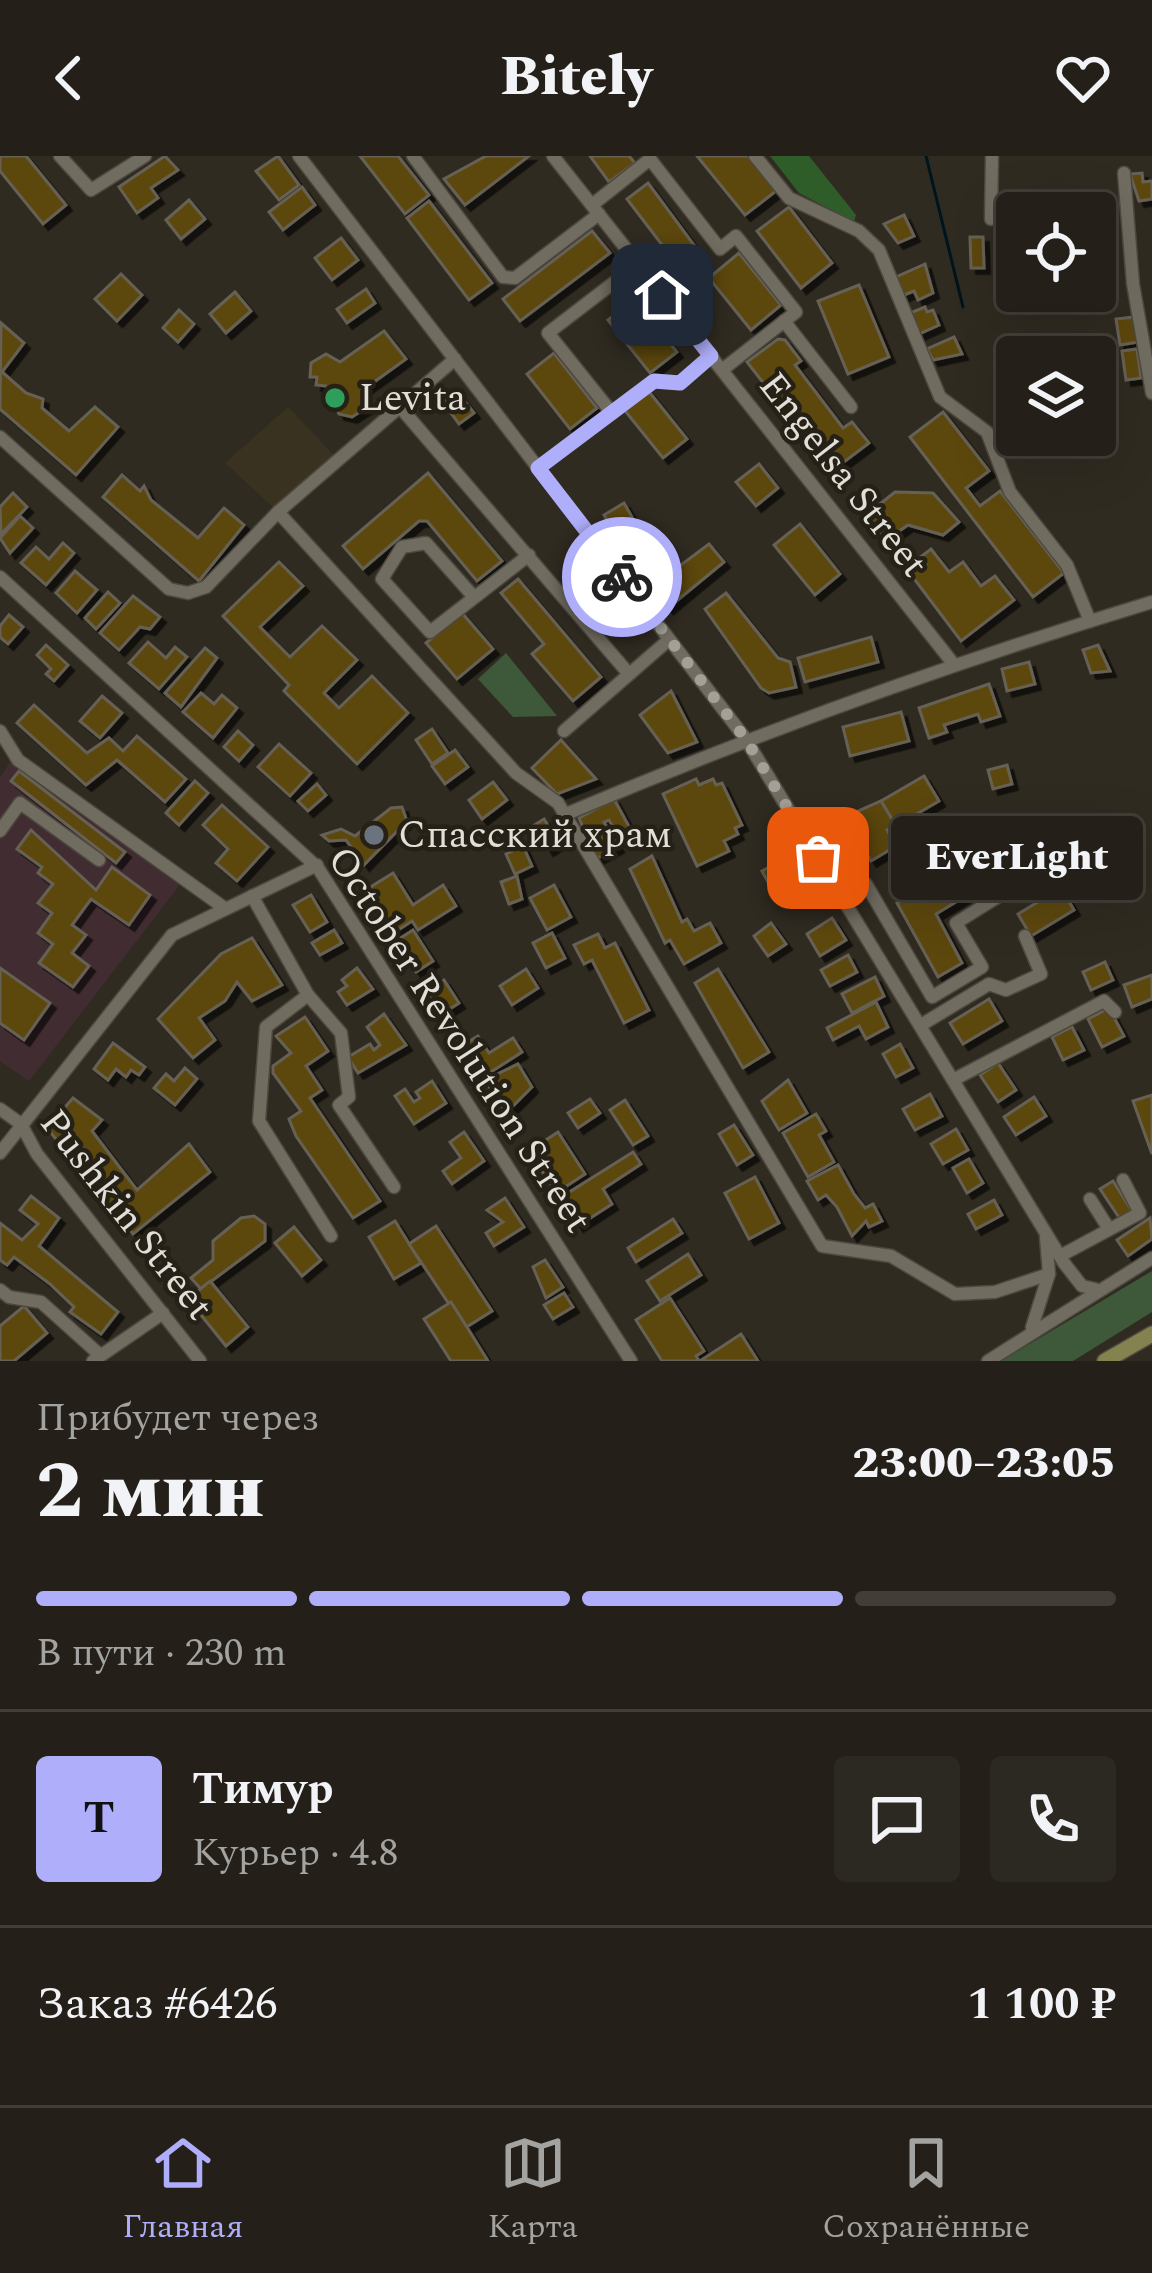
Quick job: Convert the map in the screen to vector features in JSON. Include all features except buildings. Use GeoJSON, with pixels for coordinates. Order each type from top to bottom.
{"type":"FeatureCollection","features":[{"type":"Feature","properties":{"kind":"main road"},"geometry":{"type":"LineString","coordinates":[[1106,1361],[1152,1334]]}},
{"type":"Feature","properties":{"kind":"street"},"geometry":{"type":"LineString","coordinates":[[60,156],[91,190],[145,156]]}},
{"type":"Feature","properties":{"kind":"street"},"geometry":{"type":"LineString","coordinates":[[299,156],[745,738],[1060,1256],[1082,1286],[1096,1289]]}},
{"type":"Feature","properties":{"kind":"street"},"geometry":{"type":"LineString","coordinates":[[413,156],[503,277],[515,278],[650,159],[720,249],[736,236],[796,312],[722,370]]}},
{"type":"Feature","properties":{"kind":"street","name":"Engelsa Street"},"geometry":{"type":"LineString","coordinates":[[553,156],[952,662]]}},
{"type":"Feature","properties":{"kind":"street"},"geometry":{"type":"LineString","coordinates":[[755,156],[789,199],[859,231],[878,250],[940,397],[986,431],[1010,492],[1067,565],[1090,621]]}},
{"type":"Feature","properties":{"kind":"street"},"geometry":{"type":"LineString","coordinates":[[991,219],[992,156]]}},
{"type":"Feature","properties":{"kind":"street"},"geometry":{"type":"LineString","coordinates":[[1124,173],[1133,284],[1152,393]]}},
{"type":"Feature","properties":{"kind":"street"},"geometry":{"type":"LineString","coordinates":[[611,413],[548,333],[638,264]]}},
{"type":"Feature","properties":{"kind":"street"},"geometry":{"type":"LineString","coordinates":[[784,321],[851,407]]}},
{"type":"Feature","properties":{"kind":"street"},"geometry":{"type":"LineString","coordinates":[[538,468],[654,381],[680,383],[711,356]]}},
{"type":"Feature","properties":{"kind":"street"},"geometry":{"type":"LineString","coordinates":[[0,436],[170,589],[188,593],[206,587],[278,512],[455,359]]}},
{"type":"Feature","properties":{"kind":"street"},"geometry":{"type":"LineString","coordinates":[[400,407],[629,674]]}},
{"type":"Feature","properties":{"kind":"street"},"geometry":{"type":"LineString","coordinates":[[278,512],[516,773],[561,809],[822,1246],[891,1256],[955,1294],[995,1292],[1048,1274]]}},
{"type":"Feature","properties":{"kind":"street"},"geometry":{"type":"LineString","coordinates":[[472,596],[426,543],[401,547],[382,579],[430,632],[472,596],[483,596],[530,555]]}},
{"type":"Feature","properties":{"kind":"street"},"geometry":{"type":"LineString","coordinates":[[0,567],[310,849],[319,868],[223,907],[172,934],[0,1153]]}},
{"type":"Feature","properties":{"kind":"street","name":"October Revolution Street"},"geometry":{"type":"LineString","coordinates":[[0,577],[319,868],[631,1361]]}},
{"type":"Feature","properties":{"kind":"street"},"geometry":{"type":"LineString","coordinates":[[561,809],[952,662],[1152,602]]}},
{"type":"Feature","properties":{"kind":"street"},"geometry":{"type":"LineString","coordinates":[[564,731],[664,644]]}},
{"type":"Feature","properties":{"kind":"street"},"geometry":{"type":"LineString","coordinates":[[0,731],[18,760],[223,907]]}},
{"type":"Feature","properties":{"kind":"street"},"geometry":{"type":"LineString","coordinates":[[0,831],[20,803],[99,860]]}},
{"type":"Feature","properties":{"kind":"street"},"geometry":{"type":"LineString","coordinates":[[843,898],[866,884],[932,997],[982,967],[956,922],[1028,878],[1083,889],[1094,834],[1084,822]]}},
{"type":"Feature","properties":{"kind":"street"},"geometry":{"type":"LineString","coordinates":[[252,896],[308,995],[340,1033],[349,1096],[339,1105],[394,1186]]}},
{"type":"Feature","properties":{"kind":"street"},"geometry":{"type":"LineString","coordinates":[[921,1025],[989,984],[1006,990],[1041,974],[1024,935]]}},
{"type":"Feature","properties":{"kind":"street"},"geometry":{"type":"LineString","coordinates":[[308,995],[266,1027],[260,1121],[331,1236]]}},
{"type":"Feature","properties":{"kind":"street"},"geometry":{"type":"LineString","coordinates":[[953,1080],[1104,1001],[1115,1012]]}},
{"type":"Feature","properties":{"kind":"street","name":"Pushkin Street"},"geometry":{"type":"LineString","coordinates":[[0,1108],[21,1124],[37,1154],[197,1360]]}},
{"type":"Feature","properties":{"kind":"street"},"geometry":{"type":"LineString","coordinates":[[1060,1256],[1140,1213],[1124,1180]]}},
{"type":"Feature","properties":{"kind":"street"},"geometry":{"type":"LineString","coordinates":[[1090,1198],[1109,1229]]}},
{"type":"Feature","properties":{"kind":"street"},"geometry":{"type":"LineString","coordinates":[[1030,1332],[1048,1274],[1045,1230]]}},
{"type":"Feature","properties":{"kind":"street"},"geometry":{"type":"LineString","coordinates":[[988,1361],[1152,1258]]}},
{"type":"Feature","properties":{"kind":"street"},"geometry":{"type":"LineString","coordinates":[[3,1298],[41,1302],[97,1358],[163,1313]]}},
{"type":"Feature","properties":{"kind":"shaded area"},"geometry":{"type":"Polygon","coordinates":[[[288,407],[335,456],[274,508],[225,463],[288,407]]]}},
{"type":"Feature","properties":{"kind":"shaded area"},"geometry":{"type":"Polygon","coordinates":[[[12,759],[181,883],[29,1081],[0,1061],[0,778],[12,759]]]}},
{"type":"Feature","properties":{"kind":"green space"},"geometry":{"type":"Polygon","coordinates":[[[770,156],[809,156],[856,215],[854,222],[799,193],[770,156]]]}},
{"type":"Feature","properties":{"kind":"green space"},"geometry":{"type":"Polygon","coordinates":[[[506,653],[557,716],[513,717],[478,679],[506,653]]]}},
{"type":"Feature","properties":{"kind":"green space"},"geometry":{"type":"Polygon","coordinates":[[[1152,1271],[1152,1312],[1073,1361],[1001,1361],[1152,1271]]]}},
{"type":"Feature","properties":{"kind":"waterway"},"geometry":{"type":"LineString","coordinates":[[926,156],[963,307]]}},
{"type":"Feature","properties":{"kind":"way so far"},"geometry":{"type":"LineString","coordinates":[[622,577],[745,738],[818,858]]}},
{"type":"Feature","properties":{"kind":"place","name":"Levita"},"geometry":{"type":"Point","coordinates":[335,398]}},
{"type":"Feature","properties":{"kind":"place","name":"Спасский храм"},"geometry":{"type":"Point","coordinates":[374,835]}},
{"type":"Feature","properties":{"kind":"place","name":"EverLight"},"geometry":{"type":"Point","coordinates":[818,858]}},
{"type":"Feature","properties":{"kind":"route"},"geometry":{"type":"LineString","coordinates":[[622,577],[538,468],[654,381],[680,383],[711,356],[662,295]]}}]}
